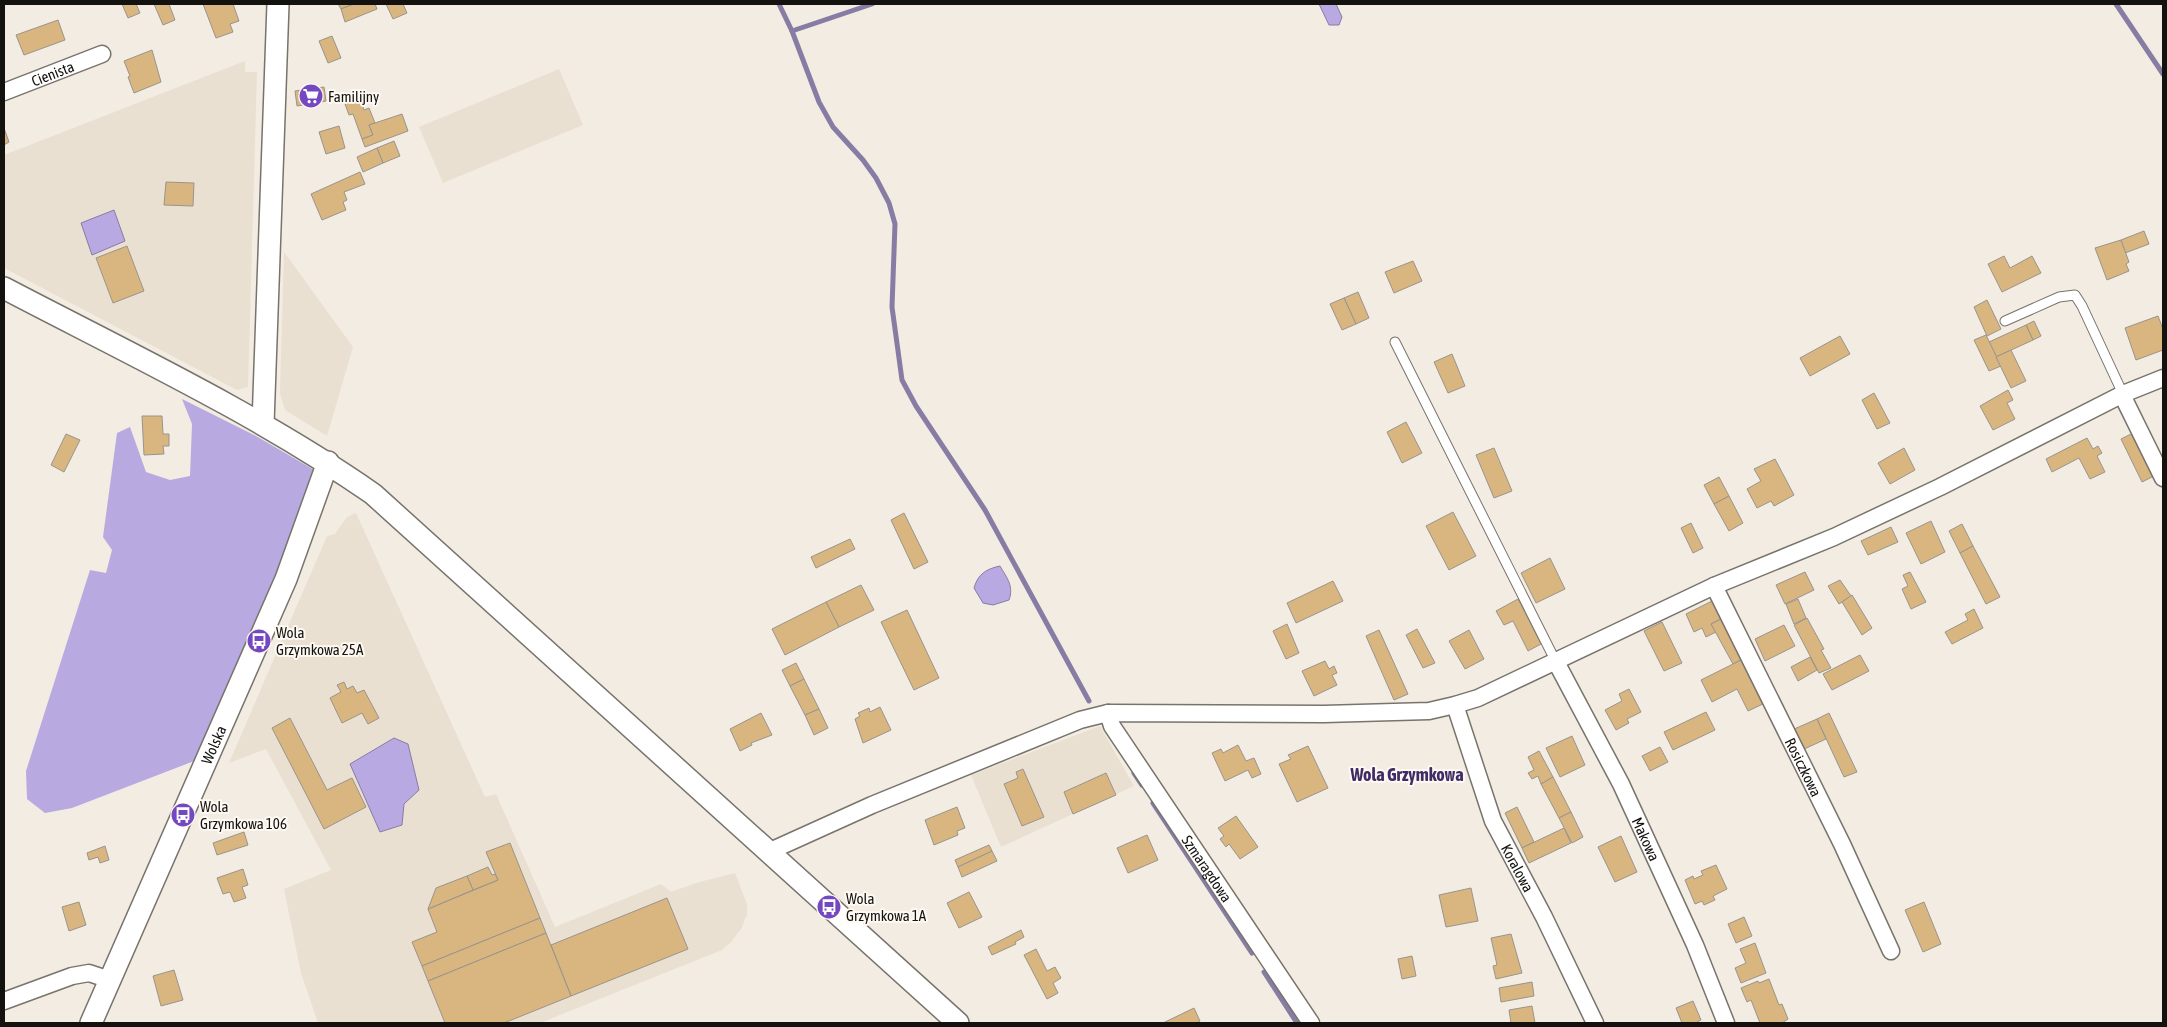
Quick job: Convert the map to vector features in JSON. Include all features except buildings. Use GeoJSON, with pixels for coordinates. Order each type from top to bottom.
{"type":"FeatureCollection","features":[{"type":"Feature","properties":{"kind":"street"},"geometry":{"type":"LineString","coordinates":[[263,424],[278,4]]}},
{"type":"Feature","properties":{"kind":"street","name":"Cienista"},"geometry":{"type":"LineString","coordinates":[[4,92],[102,54]]}},
{"type":"Feature","properties":{"kind":"street"},"geometry":{"type":"LineString","coordinates":[[4,288],[263,424],[328,462],[373,494],[958,1023]]}},
{"type":"Feature","properties":{"kind":"street"},"geometry":{"type":"LineString","coordinates":[[768,852],[872,805],[1035,738],[1080,720],[1108,713],[1324,714],[1429,711],[1478,698],[1714,586],[1843,533],[1940,487],[2123,394],[2163,378]]}},
{"type":"Feature","properties":{"kind":"street"},"geometry":{"type":"LineString","coordinates":[[2123,394],[2163,478]]}},
{"type":"Feature","properties":{"kind":"street","name":"Wolska"},"geometry":{"type":"LineString","coordinates":[[91,1023],[286,579],[328,462]]}},
{"type":"Feature","properties":{"kind":"street","name":"Rosiczkowa"},"geometry":{"type":"LineString","coordinates":[[1714,586],[1842,844],[1891,951]]}},
{"type":"Feature","properties":{"kind":"street","name":"Makowa"},"geometry":{"type":"LineString","coordinates":[[1555,660],[1621,784],[1695,945],[1726,1023]]}},
{"type":"Feature","properties":{"kind":"street","name":"Koralowa"},"geometry":{"type":"LineString","coordinates":[[1455,705],[1493,821],[1544,917],[1596,1023]]}},
{"type":"Feature","properties":{"kind":"street","name":"Szmaragdowa"},"geometry":{"type":"LineString","coordinates":[[1108,713],[1112,726],[1311,1023]]}},
{"type":"Feature","properties":{"kind":"street"},"geometry":{"type":"LineString","coordinates":[[4,1001],[72,976],[89,973],[110,980]]}},
{"type":"Feature","properties":{"kind":"lane"},"geometry":{"type":"LineString","coordinates":[[2005,321],[2059,297],[2075,295],[2123,394]]}},
{"type":"Feature","properties":{"kind":"lane"},"geometry":{"type":"LineString","coordinates":[[1395,342],[1555,660]]}},
{"type":"Feature","properties":{"kind":"shaded area"},"geometry":{"type":"Polygon","coordinates":[[[1319,4],[1336,4],[1342,17],[1339,25],[1329,25],[1319,4]]]}},
{"type":"Feature","properties":{"kind":"shaded area"},"geometry":{"type":"Polygon","coordinates":[[[245,61],[245,72],[257,72],[248,387],[237,390],[4,268],[4,155],[245,61]]]}},
{"type":"Feature","properties":{"kind":"shaded area"},"geometry":{"type":"Polygon","coordinates":[[[559,69],[583,125],[443,183],[419,127],[559,69]]]}},
{"type":"Feature","properties":{"kind":"shaded area"},"geometry":{"type":"Polygon","coordinates":[[[114,210],[125,241],[92,255],[81,223],[114,210]]]}},
{"type":"Feature","properties":{"kind":"shaded area"},"geometry":{"type":"Polygon","coordinates":[[[284,252],[353,347],[327,436],[285,410],[280,393],[284,252]]]}},
{"type":"Feature","properties":{"kind":"shaded area"},"geometry":{"type":"Polygon","coordinates":[[[182,399],[256,436],[316,471],[281,577],[202,758],[72,808],[45,813],[27,799],[26,771],[90,570],[106,573],[112,550],[103,537],[117,433],[130,427],[146,472],[170,480],[190,476],[192,424],[182,399]]]}},
{"type":"Feature","properties":{"kind":"shaded area"},"geometry":{"type":"Polygon","coordinates":[[[356,513],[485,797],[496,794],[555,927],[661,884],[671,892],[699,882],[735,873],[747,904],[747,915],[741,929],[722,950],[540,1023],[318,1023],[301,973],[284,889],[331,870],[266,749],[229,763],[327,536],[335,534],[347,517],[356,513]]]}},
{"type":"Feature","properties":{"kind":"shaded area"},"geometry":{"type":"Polygon","coordinates":[[[1000,566],[1010,586],[1009,600],[993,605],[983,603],[974,588],[976,583],[983,573],[1000,566]]]}},
{"type":"Feature","properties":{"kind":"shaded area"},"geometry":{"type":"Polygon","coordinates":[[[1100,726],[1134,786],[1001,847],[971,775],[1100,726]]]}},
{"type":"Feature","properties":{"kind":"shaded area"},"geometry":{"type":"Polygon","coordinates":[[[394,738],[408,744],[419,790],[404,804],[402,825],[380,832],[350,764],[394,738]]]}},
{"type":"Feature","properties":{"kind":"waterway"},"geometry":{"type":"LineString","coordinates":[[779,4],[792,31],[819,102],[833,127],[863,160],[876,178],[889,203],[895,224],[892,307],[902,380],[916,406],[985,510],[1089,701]]}},
{"type":"Feature","properties":{"kind":"waterway"},"geometry":{"type":"LineString","coordinates":[[792,31],[872,4]]}},
{"type":"Feature","properties":{"kind":"waterway"},"geometry":{"type":"LineString","coordinates":[[2116,4],[2163,74]]}},
{"type":"Feature","properties":{"kind":"waterway"},"geometry":{"type":"LineString","coordinates":[[1134,773],[1142,785]]}},
{"type":"Feature","properties":{"kind":"waterway"},"geometry":{"type":"LineString","coordinates":[[1153,803],[1252,953]]}},
{"type":"Feature","properties":{"kind":"waterway"},"geometry":{"type":"LineString","coordinates":[[1264,972],[1297,1023]]}},
{"type":"Feature","properties":{"kind":"place","name":"Familijny"},"geometry":{"type":"Point","coordinates":[311,96]}},
{"type":"Feature","properties":{"kind":"place","name":"Wola Grzymkowa 25A"},"geometry":{"type":"Point","coordinates":[259,641]}},
{"type":"Feature","properties":{"kind":"place","name":"Wola Grzymkowa 106"},"geometry":{"type":"Point","coordinates":[183,815]}},
{"type":"Feature","properties":{"kind":"place","name":"Wola Grzymkowa 1A"},"geometry":{"type":"Point","coordinates":[829,907]}},
{"type":"Feature","properties":{"kind":"district","name":"Wola Grzymkowa"},"geometry":{"type":"Point","coordinates":[1407,774]}}]}
